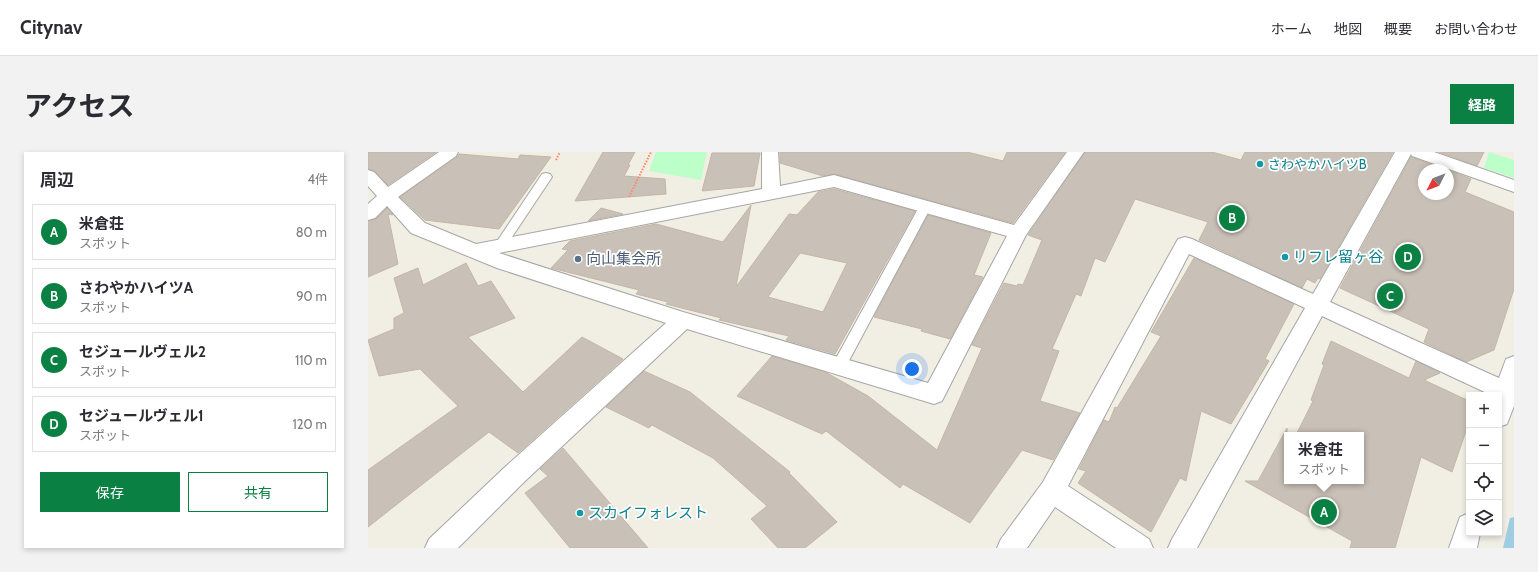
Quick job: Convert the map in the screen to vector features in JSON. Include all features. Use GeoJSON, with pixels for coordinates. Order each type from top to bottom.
{"type":"FeatureCollection","features":[{"type":"Feature","properties":{"kind":"street"},"geometry":{"type":"LineString","coordinates":[[368,214],[387,196],[450,152]]}},
{"type":"Feature","properties":{"kind":"street"},"geometry":{"type":"LineString","coordinates":[[770,152],[771,193]]}},
{"type":"Feature","properties":{"kind":"street"},"geometry":{"type":"LineString","coordinates":[[368,176],[418,228],[504,263],[683,320],[934,394],[1018,233],[1076,152]]}},
{"type":"Feature","properties":{"kind":"street"},"geometry":{"type":"LineString","coordinates":[[1182,548],[1403,152]]}},
{"type":"Feature","properties":{"kind":"street"},"geometry":{"type":"LineString","coordinates":[[1418,152],[1514,186]]}},
{"type":"Feature","properties":{"kind":"street"},"geometry":{"type":"LineString","coordinates":[[475,251],[834,181],[1018,233]]}},
{"type":"Feature","properties":{"kind":"street"},"geometry":{"type":"LineString","coordinates":[[1011,548],[1052,490],[1185,244],[1510,394]]}},
{"type":"Feature","properties":{"kind":"street"},"geometry":{"type":"LineString","coordinates":[[439,548],[514,475],[683,320]]}},
{"type":"Feature","properties":{"kind":"street"},"geometry":{"type":"LineString","coordinates":[[1502,411],[1510,394],[1514,365]]}},
{"type":"Feature","properties":{"kind":"street"},"geometry":{"type":"LineString","coordinates":[[1052,490],[1139,548]]}},
{"type":"Feature","properties":{"kind":"street"},"geometry":{"type":"LineString","coordinates":[[1463,548],[1466,536]]}},
{"type":"Feature","properties":{"kind":"lane"},"geometry":{"type":"LineString","coordinates":[[500,246],[546,177]]}},
{"type":"Feature","properties":{"kind":"lane"},"geometry":{"type":"LineString","coordinates":[[839,366],[925,207]]}},
{"type":"Feature","properties":{"kind":"path"},"geometry":{"type":"LineString","coordinates":[[617,223],[651,152]]}},
{"type":"Feature","properties":{"kind":"green space"},"geometry":{"type":"Polygon","coordinates":[[[656,152],[707,152],[701,180],[649,171],[656,152]]]}},
{"type":"Feature","properties":{"kind":"green space"},"geometry":{"type":"Polygon","coordinates":[[[1489,152],[1514,160],[1514,178],[1484,168],[1489,152]]]}},
{"type":"Feature","properties":{"kind":"building"},"geometry":{"type":"Polygon","coordinates":[[[368,152],[436,152],[388,185],[375,171],[368,169],[368,152]]]}},
{"type":"Feature","properties":{"kind":"building"},"geometry":{"type":"Polygon","coordinates":[[[603,152],[635,152],[624,176],[665,179],[666,194],[575,201],[603,152]]]}},
{"type":"Feature","properties":{"kind":"building"},"geometry":{"type":"Polygon","coordinates":[[[780,152],[967,152],[1003,161],[1007,152],[1065,152],[1013,223],[834,174],[823,176],[780,163],[780,152]]]}},
{"type":"Feature","properties":{"kind":"building"},"geometry":{"type":"Polygon","coordinates":[[[1085,152],[1212,152],[1241,160],[1245,152],[1393,152],[1320,279],[1318,278],[1315,283],[1307,279],[1302,288],[1199,240],[1208,222],[1135,199],[1105,262],[1095,258],[1081,296],[1076,294],[1052,349],[1059,351],[1040,401],[1080,413],[1053,460],[1022,450],[970,523],[903,484],[900,488],[826,431],[822,434],[737,396],[772,356],[825,372],[868,396],[937,450],[982,348],[972,345],[1004,283],[1017,286],[1018,284],[1023,285],[1042,240],[1028,235],[1085,152]]]}},
{"type":"Feature","properties":{"kind":"building"},"geometry":{"type":"Polygon","coordinates":[[[1439,152],[1484,152],[1477,166],[1439,152]]]}},
{"type":"Feature","properties":{"kind":"building"},"geometry":{"type":"Polygon","coordinates":[[[712,153],[760,153],[754,186],[702,191],[712,153]]]}},
{"type":"Feature","properties":{"kind":"building"},"geometry":{"type":"Polygon","coordinates":[[[459,154],[518,159],[520,155],[551,157],[499,229],[425,220],[400,197],[457,157],[459,154]]]}},
{"type":"Feature","properties":{"kind":"building"},"geometry":{"type":"Polygon","coordinates":[[[1411,157],[1430,164],[1418,164],[1418,200],[1454,200],[1454,172],[1471,179],[1465,192],[1514,212],[1514,289],[1494,350],[1466,362],[1424,342],[1429,329],[1340,288],[1411,157]]]}},
{"type":"Feature","properties":{"kind":"building"},"geometry":{"type":"Polygon","coordinates":[[[834,189],[915,211],[835,354],[786,340],[789,336],[719,320],[721,318],[666,304],[668,302],[636,294],[639,290],[551,268],[568,250],[562,249],[570,241],[656,224],[723,242],[751,205],[736,287],[789,214],[797,215],[818,192],[834,189]],[[800,253],[768,297],[823,312],[847,263],[800,253]]]}},
{"type":"Feature","properties":{"kind":"building"},"geometry":{"type":"Polygon","coordinates":[[[387,208],[393,215],[388,214],[398,264],[368,277],[368,221],[376,219],[387,208]]]}},
{"type":"Feature","properties":{"kind":"building"},"geometry":{"type":"Polygon","coordinates":[[[601,208],[623,214],[588,221],[601,208]]]}},
{"type":"Feature","properties":{"kind":"building"},"geometry":{"type":"Polygon","coordinates":[[[928,215],[991,233],[974,275],[983,277],[950,339],[921,331],[922,329],[874,317],[928,215]]]}},
{"type":"Feature","properties":{"kind":"building"},"geometry":{"type":"Polygon","coordinates":[[[1194,258],[1294,304],[1265,359],[1269,361],[1231,424],[1201,411],[1186,481],[1180,478],[1151,532],[1078,483],[1086,471],[1079,469],[1104,420],[1109,422],[1115,407],[1117,408],[1161,336],[1151,332],[1194,258]]]}},
{"type":"Feature","properties":{"kind":"building"},"geometry":{"type":"Polygon","coordinates":[[[466,263],[478,286],[491,281],[515,318],[468,337],[523,392],[582,337],[623,359],[518,453],[489,432],[368,527],[368,470],[458,406],[420,369],[379,376],[368,340],[394,329],[394,318],[404,313],[394,278],[418,268],[423,285],[466,263]]]}},
{"type":"Feature","properties":{"kind":"building"},"geometry":{"type":"Polygon","coordinates":[[[1331,341],[1409,378],[1416,361],[1440,373],[1424,380],[1466,400],[1466,431],[1452,472],[1421,457],[1395,548],[1350,548],[1352,541],[1245,481],[1258,481],[1284,433],[1284,484],[1364,484],[1364,432],[1298,432],[1313,401],[1311,400],[1324,365],[1322,364],[1331,341]]]}},
{"type":"Feature","properties":{"kind":"building"},"geometry":{"type":"Polygon","coordinates":[[[644,371],[690,392],[790,472],[789,473],[837,522],[805,548],[778,548],[751,519],[767,506],[713,458],[652,425],[649,428],[606,407],[644,371]]]}},
{"type":"Feature","properties":{"kind":"building","name":"スカイフォレスト"},"geometry":{"type":"Polygon","coordinates":[[[563,448],[648,548],[570,548],[525,493],[548,476],[540,469],[563,448]]]}},
{"type":"Feature","properties":{"kind":"waterway"},"geometry":{"type":"LineString","coordinates":[[1509,548],[1514,522]]}},
{"type":"Feature","properties":{"kind":"place","name":"さわやかハイツB"},"geometry":{"type":"Point","coordinates":[1260,164]}},
{"type":"Feature","properties":{"kind":"place","name":"さわやかハイツA"},"geometry":{"type":"Point","coordinates":[1232,218]}},
{"type":"Feature","properties":{"kind":"place","name":"リフレ留ヶ谷"},"geometry":{"type":"Point","coordinates":[1285,257]}},
{"type":"Feature","properties":{"kind":"place","name":"セジュールヴェル1"},"geometry":{"type":"Point","coordinates":[1408,257]}},
{"type":"Feature","properties":{"kind":"place","name":"向山集会所"},"geometry":{"type":"Point","coordinates":[578,259]}},
{"type":"Feature","properties":{"kind":"place","name":"セジュールヴェル2"},"geometry":{"type":"Point","coordinates":[1390,296]}},
{"type":"Feature","properties":{"kind":"place","name":"米倉荘"},"geometry":{"type":"Point","coordinates":[1324,512]}},
{"type":"Feature","properties":{"kind":"place","name":"スカイフォレスト"},"geometry":{"type":"Point","coordinates":[580,513]}}]}
